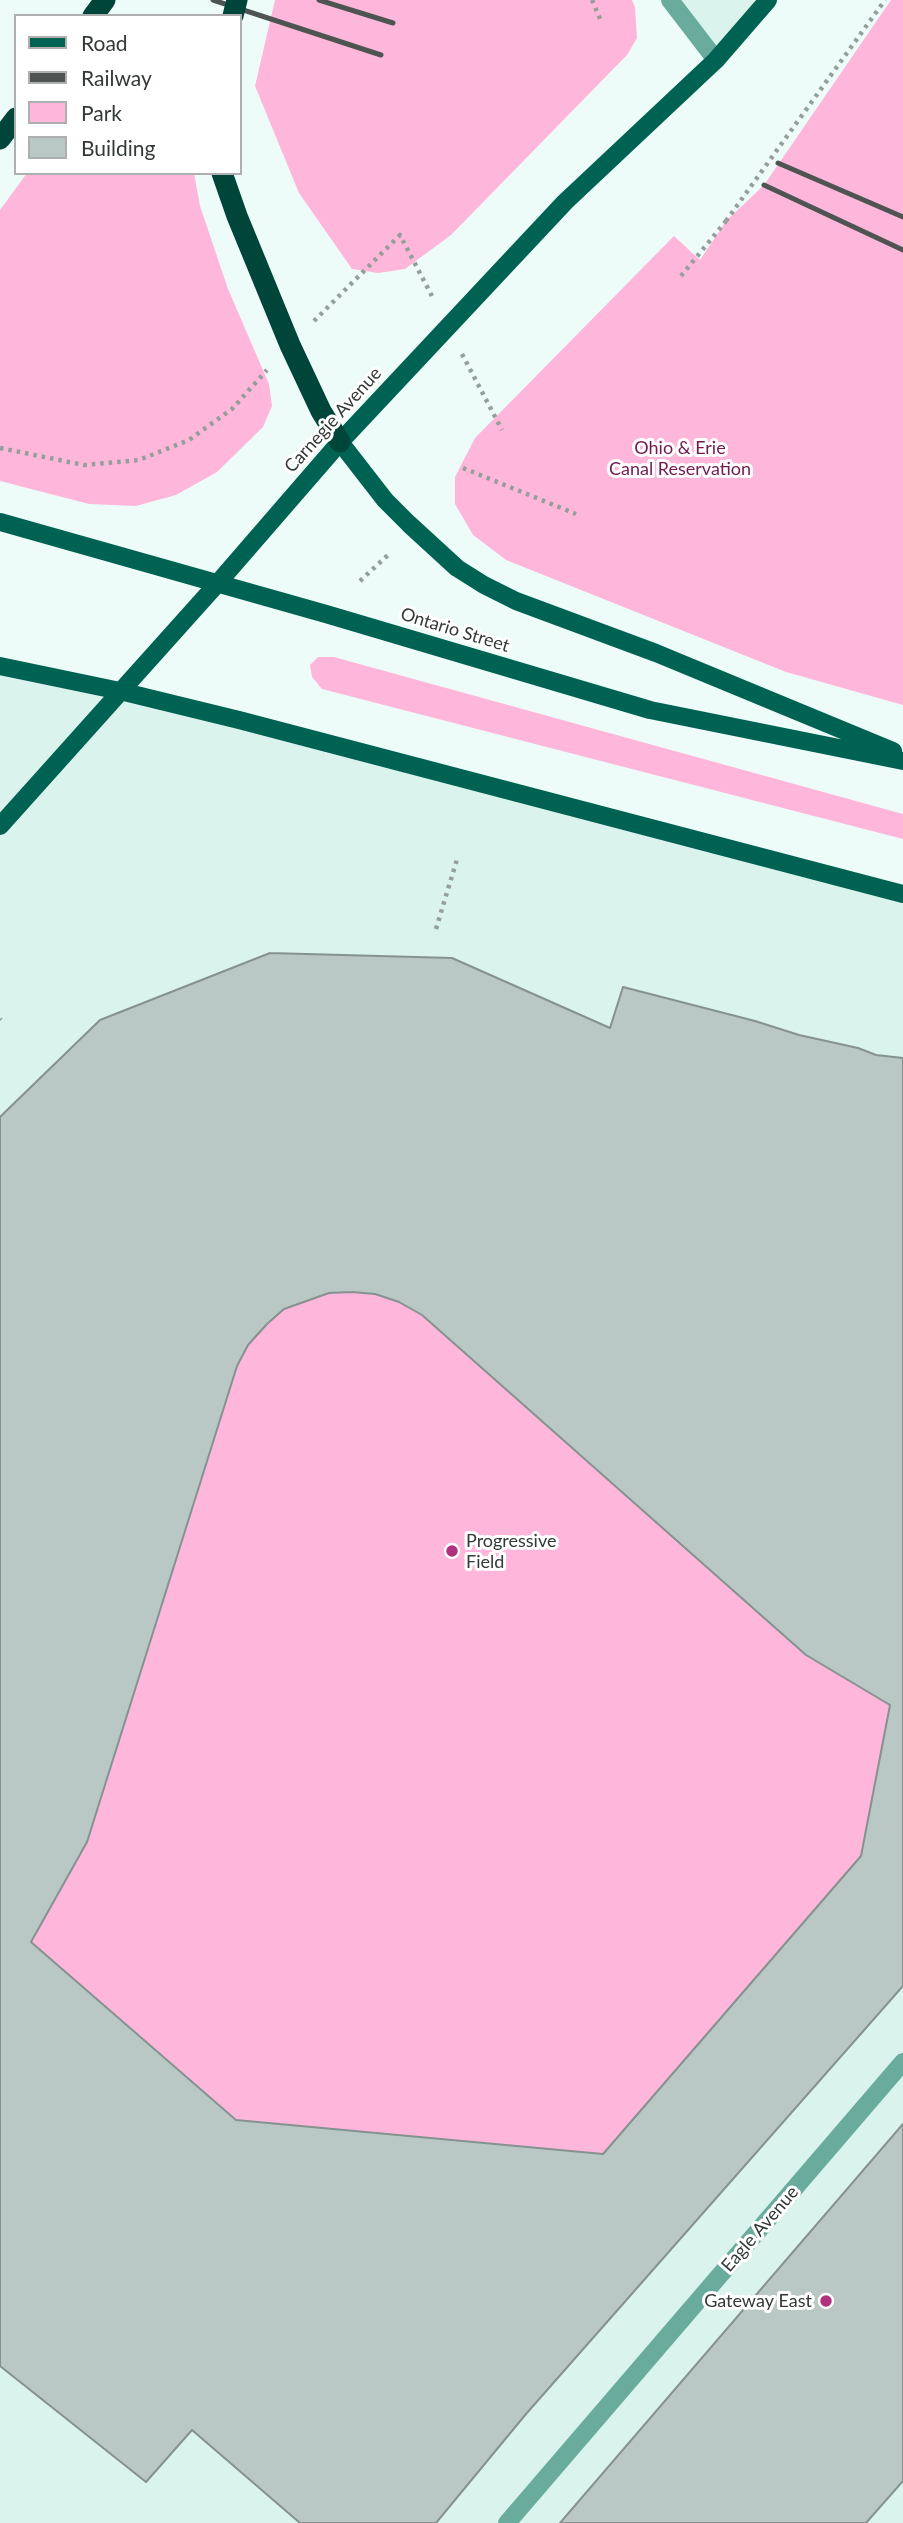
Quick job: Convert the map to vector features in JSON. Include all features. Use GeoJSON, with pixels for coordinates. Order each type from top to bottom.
{"type":"FeatureCollection","features":[{"type":"Feature","properties":{"kind":"highway"},"geometry":{"type":"LineString","coordinates":[[0,139],[14,121]]}},
{"type":"Feature","properties":{"kind":"highway"},"geometry":{"type":"LineString","coordinates":[[223,175],[290,345],[321,411],[340,442]]}},
{"type":"Feature","properties":{"kind":"main road","name":"Carnegie Avenue"},"geometry":{"type":"LineString","coordinates":[[0,826],[340,442],[565,202],[716,60],[768,0]]}},
{"type":"Feature","properties":{"kind":"main road"},"geometry":{"type":"LineString","coordinates":[[340,442],[385,500],[409,524],[457,568],[484,585],[516,601],[656,653],[903,755]]}},
{"type":"Feature","properties":{"kind":"main road","name":"Ontario Street"},"geometry":{"type":"LineString","coordinates":[[0,522],[326,614],[650,710],[903,761]]}},
{"type":"Feature","properties":{"kind":"main road"},"geometry":{"type":"LineString","coordinates":[[0,666],[239,720],[903,894]]}},
{"type":"Feature","properties":{"kind":"street"},"geometry":{"type":"LineString","coordinates":[[670,0],[716,60]]}},
{"type":"Feature","properties":{"kind":"street","name":"Eagle Avenue"},"geometry":{"type":"LineString","coordinates":[[507,2523],[903,2062]]}},
{"type":"Feature","properties":{"kind":"path"},"geometry":{"type":"LineString","coordinates":[[592,0],[601,21]]}},
{"type":"Feature","properties":{"kind":"path"},"geometry":{"type":"LineString","coordinates":[[681,276],[726,220],[886,0]]}},
{"type":"Feature","properties":{"kind":"path"},"geometry":{"type":"LineString","coordinates":[[0,448],[84,465],[139,460],[189,440],[232,409],[290,345],[400,235]]}},
{"type":"Feature","properties":{"kind":"path"},"geometry":{"type":"LineString","coordinates":[[463,468],[576,514]]}},
{"type":"Feature","properties":{"kind":"path"},"geometry":{"type":"LineString","coordinates":[[360,581],[388,555]]}},
{"type":"Feature","properties":{"kind":"path"},"geometry":{"type":"LineString","coordinates":[[436,929],[458,856]]}},
{"type":"Feature","properties":{"kind":"shaded area"},"geometry":{"type":"Polygon","coordinates":[[[670,0],[768,0],[716,60],[670,0]]]}},
{"type":"Feature","properties":{"kind":"shaded area","name":"Progressive Field"},"geometry":{"type":"Polygon","coordinates":[[[0,666],[903,894],[903,2523],[0,2523],[0,666]]]}},
{"type":"Feature","properties":{"kind":"green space"},"geometry":{"type":"Polygon","coordinates":[[[275,0],[632,0],[637,38],[627,55],[451,235],[405,269],[378,273],[352,269],[299,193],[255,86],[275,0]]]}},
{"type":"Feature","properties":{"kind":"green space","name":"Ohio & Erie Canal Reservation"},"geometry":{"type":"Polygon","coordinates":[[[891,0],[903,0],[903,705],[786,672],[506,560],[473,535],[455,504],[455,477],[475,438],[674,236],[700,260],[726,221],[764,185],[891,0]]]}},
{"type":"Feature","properties":{"kind":"green space"},"geometry":{"type":"Polygon","coordinates":[[[26,175],[194,175],[200,206],[228,289],[269,384],[272,406],[263,427],[217,472],[176,495],[136,506],[89,504],[0,481],[0,210],[26,175]]]}},
{"type":"Feature","properties":{"kind":"green space"},"geometry":{"type":"Polygon","coordinates":[[[318,657],[334,657],[903,814],[903,839],[322,689],[312,677],[310,665],[318,657]]]}},
{"type":"Feature","properties":{"kind":"green space","name":"Progressive Field"},"geometry":{"type":"Polygon","coordinates":[[[270,953],[452,958],[609,1028],[623,987],[876,1055],[903,1058],[903,1986],[526,2414],[436,2523],[300,2523],[192,2430],[146,2482],[0,2366],[0,1117],[100,1020],[270,953]]]}},
{"type":"Feature","properties":{"kind":"building","name":"Progressive Field"},"geometry":{"type":"Polygon","coordinates":[[[270,953],[452,958],[610,1028],[623,987],[876,1055],[903,1058],[903,1986],[526,2414],[436,2523],[300,2523],[192,2430],[146,2482],[0,2366],[0,1117],[100,1020],[270,953]],[[329,1293],[284,1309],[248,1345],[237,1366],[87,1842],[31,1942],[236,2120],[603,2154],[861,1856],[890,1705],[806,1655],[422,1315],[399,1302],[375,1294],[329,1293]]]}},
{"type":"Feature","properties":{"kind":"building","name":"Gateway East"},"geometry":{"type":"Polygon","coordinates":[[[903,2124],[903,2481],[866,2523],[560,2523],[903,2124]]]}},
{"type":"Feature","properties":{"kind":"railway"},"geometry":{"type":"LineString","coordinates":[[213,0],[381,55]]}},
{"type":"Feature","properties":{"kind":"railway"},"geometry":{"type":"LineString","coordinates":[[319,0],[393,23]]}},
{"type":"Feature","properties":{"kind":"railway"},"geometry":{"type":"LineString","coordinates":[[778,163],[903,217]]}},
{"type":"Feature","properties":{"kind":"railway"},"geometry":{"type":"LineString","coordinates":[[764,185],[903,250]]}},
{"type":"Feature","properties":{"kind":"place","name":"Progressive Field"},"geometry":{"type":"Point","coordinates":[452,1551]}},
{"type":"Feature","properties":{"kind":"place","name":"Gateway East"},"geometry":{"type":"Point","coordinates":[826,2301]}}]}
